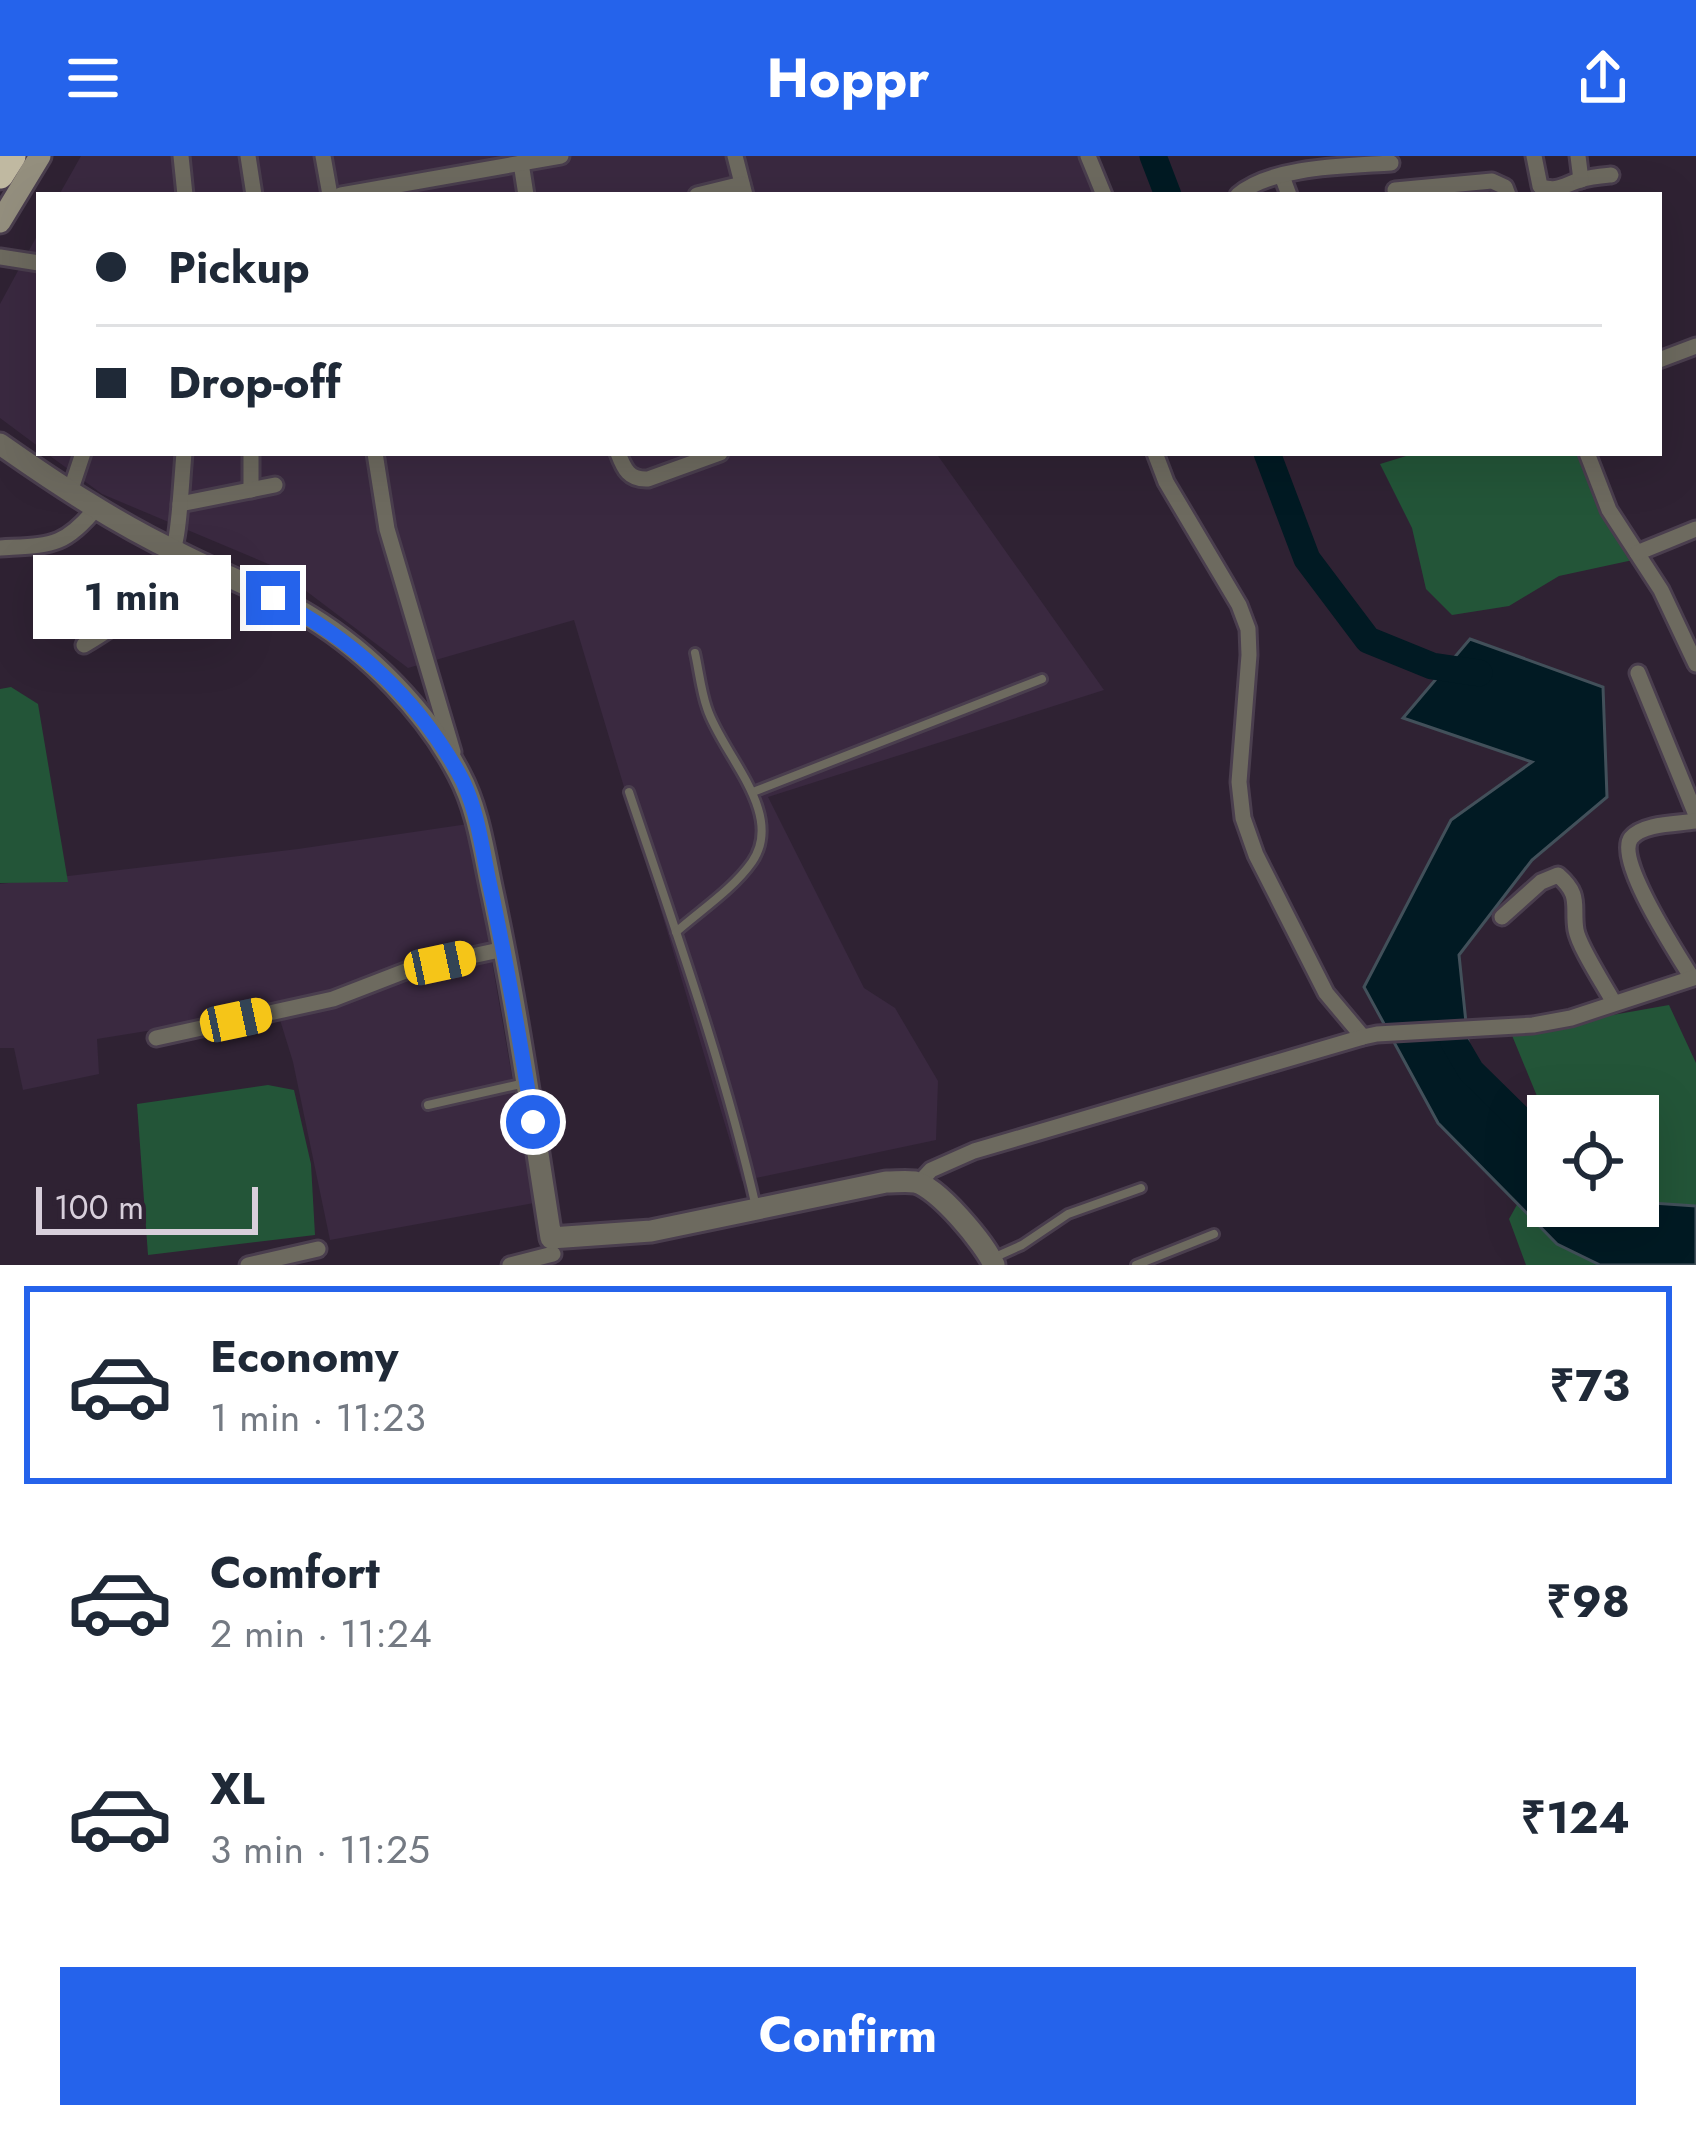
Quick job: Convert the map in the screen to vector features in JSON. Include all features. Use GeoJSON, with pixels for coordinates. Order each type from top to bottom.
{"type":"FeatureCollection","features":[{"type":"Feature","properties":{"kind":"highway"},"geometry":{"type":"LineString","coordinates":[[0,176],[12,156]]}},
{"type":"Feature","properties":{"kind":"main road"},"geometry":{"type":"LineString","coordinates":[[0,222],[40,156]]}},
{"type":"Feature","properties":{"kind":"street"},"geometry":{"type":"LineString","coordinates":[[182,156],[185,192]]}},
{"type":"Feature","properties":{"kind":"street"},"geometry":{"type":"LineString","coordinates":[[248,156],[254,192]]}},
{"type":"Feature","properties":{"kind":"street"},"geometry":{"type":"LineString","coordinates":[[323,156],[329,192]]}},
{"type":"Feature","properties":{"kind":"street"},"geometry":{"type":"LineString","coordinates":[[358,192],[561,156]]}},
{"type":"Feature","properties":{"kind":"street"},"geometry":{"type":"LineString","coordinates":[[735,156],[744,189]]}},
{"type":"Feature","properties":{"kind":"street"},"geometry":{"type":"LineString","coordinates":[[1088,156],[1103,192]]}},
{"type":"Feature","properties":{"kind":"street"},"geometry":{"type":"LineString","coordinates":[[1534,156],[1540,186],[1548,190],[1612,175]]}},
{"type":"Feature","properties":{"kind":"street"},"geometry":{"type":"LineString","coordinates":[[1573,187],[1578,156]]}},
{"type":"Feature","properties":{"kind":"street"},"geometry":{"type":"LineString","coordinates":[[1242,192],[1282,176],[1390,160],[1395,192],[1492,181],[1507,192]]}},
{"type":"Feature","properties":{"kind":"street"},"geometry":{"type":"LineString","coordinates":[[521,163],[526,192]]}},
{"type":"Feature","properties":{"kind":"street"},"geometry":{"type":"LineString","coordinates":[[1282,176],[1288,192]]}},
{"type":"Feature","properties":{"kind":"street"},"geometry":{"type":"LineString","coordinates":[[0,257],[36,263]]}},
{"type":"Feature","properties":{"kind":"street"},"geometry":{"type":"LineString","coordinates":[[1662,360],[1696,346]]}},
{"type":"Feature","properties":{"kind":"street"},"geometry":{"type":"LineString","coordinates":[[0,444],[70,492],[174,551],[308,616],[342,639],[421,717],[459,774]]}},
{"type":"Feature","properties":{"kind":"street"},"geometry":{"type":"LineString","coordinates":[[70,492],[82,456]]}},
{"type":"Feature","properties":{"kind":"street"},"geometry":{"type":"LineString","coordinates":[[84,645],[121,623],[163,580],[174,551],[184,456]]}},
{"type":"Feature","properties":{"kind":"street"},"geometry":{"type":"LineString","coordinates":[[250,490],[251,456]]}},
{"type":"Feature","properties":{"kind":"street"},"geometry":{"type":"LineString","coordinates":[[375,456],[387,529],[459,774],[474,810],[504,949],[553,1252]]}},
{"type":"Feature","properties":{"kind":"street"},"geometry":{"type":"LineString","coordinates":[[619,456],[624,469],[638,479],[648,479],[689,458]]}},
{"type":"Feature","properties":{"kind":"street"},"geometry":{"type":"LineString","coordinates":[[1156,456],[1166,482],[1239,604],[1247,629],[1250,655],[1239,782],[1256,855],[1326,993],[1370,1035]]}},
{"type":"Feature","properties":{"kind":"street"},"geometry":{"type":"LineString","coordinates":[[1588,456],[1609,510],[1661,590],[1696,664]]}},
{"type":"Feature","properties":{"kind":"street"},"geometry":{"type":"LineString","coordinates":[[180,504],[275,485]]}},
{"type":"Feature","properties":{"kind":"street"},"geometry":{"type":"LineString","coordinates":[[0,548],[57,543],[72,535],[97,507]]}},
{"type":"Feature","properties":{"kind":"street"},"geometry":{"type":"LineString","coordinates":[[1637,553],[1696,529]]}},
{"type":"Feature","properties":{"kind":"street"},"geometry":{"type":"LineString","coordinates":[[919,1183],[931,1170],[974,1150],[1370,1035],[1533,1025],[1571,1018],[1694,977],[1647,901],[1628,858],[1627,845],[1634,835],[1696,818],[1638,673]]}},
{"type":"Feature","properties":{"kind":"street"},"geometry":{"type":"LineString","coordinates":[[1502,917],[1558,875],[1576,901],[1577,934],[1614,1003]]}},
{"type":"Feature","properties":{"kind":"street"},"geometry":{"type":"LineString","coordinates":[[156,1038],[333,999],[408,970],[504,949]]}},
{"type":"Feature","properties":{"kind":"street"},"geometry":{"type":"LineString","coordinates":[[510,1265],[886,1182],[919,1183],[935,1194],[987,1249],[993,1262]]}},
{"type":"Feature","properties":{"kind":"street"},"geometry":{"type":"LineString","coordinates":[[248,1265],[318,1250]]}},
{"type":"Feature","properties":{"kind":"lane"},"geometry":{"type":"LineString","coordinates":[[676,932],[740,877],[755,858],[761,839],[753,792],[706,707],[695,653]]}},
{"type":"Feature","properties":{"kind":"lane"},"geometry":{"type":"LineString","coordinates":[[753,792],[1042,679]]}},
{"type":"Feature","properties":{"kind":"lane"},"geometry":{"type":"LineString","coordinates":[[629,792],[733,1113],[757,1208]]}},
{"type":"Feature","properties":{"kind":"lane"},"geometry":{"type":"LineString","coordinates":[[428,1106],[527,1083]]}},
{"type":"Feature","properties":{"kind":"lane"},"geometry":{"type":"LineString","coordinates":[[993,1262],[1068,1214],[1141,1188]]}},
{"type":"Feature","properties":{"kind":"lane"},"geometry":{"type":"LineString","coordinates":[[1136,1265],[1214,1234]]}},
{"type":"Feature","properties":{"kind":"shaded area"},"geometry":{"type":"Polygon","coordinates":[[[81,156],[1093,156],[1099,192],[61,192],[81,156]]]}},
{"type":"Feature","properties":{"kind":"shaded area"},"geometry":{"type":"Polygon","coordinates":[[[36,238],[36,445],[0,418],[0,304],[36,238]]]}},
{"type":"Feature","properties":{"kind":"shaded area"},"geometry":{"type":"Polygon","coordinates":[[[50,456],[938,456],[1104,690],[768,797],[864,988],[895,1008],[938,1081],[936,1140],[742,1181],[574,620],[408,668],[273,566],[102,494],[50,456]]]}},
{"type":"Feature","properties":{"kind":"shaded area"},"geometry":{"type":"Polygon","coordinates":[[[468,824],[534,1203],[330,1240],[293,1062],[277,1010],[97,1039],[99,1074],[23,1090],[14,1048],[0,1048],[0,884],[468,824]]]}},
{"type":"Feature","properties":{"kind":"green space"},"geometry":{"type":"Polygon","coordinates":[[[1406,456],[1589,456],[1633,560],[1559,576],[1509,606],[1452,615],[1426,589],[1412,528],[1380,464],[1406,456]]]}},
{"type":"Feature","properties":{"kind":"green space"},"geometry":{"type":"Polygon","coordinates":[[[11,687],[38,704],[68,882],[0,883],[0,689],[11,687]]]}},
{"type":"Feature","properties":{"kind":"green space"},"geometry":{"type":"Polygon","coordinates":[[[1669,1005],[1696,1063],[1696,1265],[1526,1265],[1509,1219],[1527,1187],[1527,1227],[1659,1227],[1659,1095],[1536,1095],[1511,1033],[1669,1005]]]}},
{"type":"Feature","properties":{"kind":"green space"},"geometry":{"type":"Polygon","coordinates":[[[268,1085],[294,1090],[311,1164],[315,1235],[148,1255],[137,1104],[268,1085]]]}},
{"type":"Feature","properties":{"kind":"water"},"geometry":{"type":"Polygon","coordinates":[[[1470,639],[1603,687],[1607,797],[1532,860],[1459,955],[1471,1071],[1527,1126],[1527,1213],[1438,1123],[1364,987],[1451,820],[1532,762],[1403,718],[1470,639]]]}},
{"type":"Feature","properties":{"kind":"water"},"geometry":{"type":"Polygon","coordinates":[[[1659,1203],[1696,1206],[1696,1265],[1600,1265],[1557,1244],[1540,1227],[1659,1227],[1659,1203]]]}},
{"type":"Feature","properties":{"kind":"waterway"},"geometry":{"type":"LineString","coordinates":[[1153,156],[1167,192]]}},
{"type":"Feature","properties":{"kind":"waterway"},"geometry":{"type":"LineString","coordinates":[[1268,456],[1307,559],[1368,640],[1432,666],[1479,673]]}},
{"type":"Feature","properties":{"kind":"waterway"},"geometry":{"type":"LineString","coordinates":[[1454,1042],[1471,1071],[1527,1126]]}},
{"type":"Feature","properties":{"kind":"route"},"geometry":{"type":"LineString","coordinates":[[273,598],[342,639],[380,672],[421,717],[459,774],[474,810],[511,981],[533,1122]]}}]}
